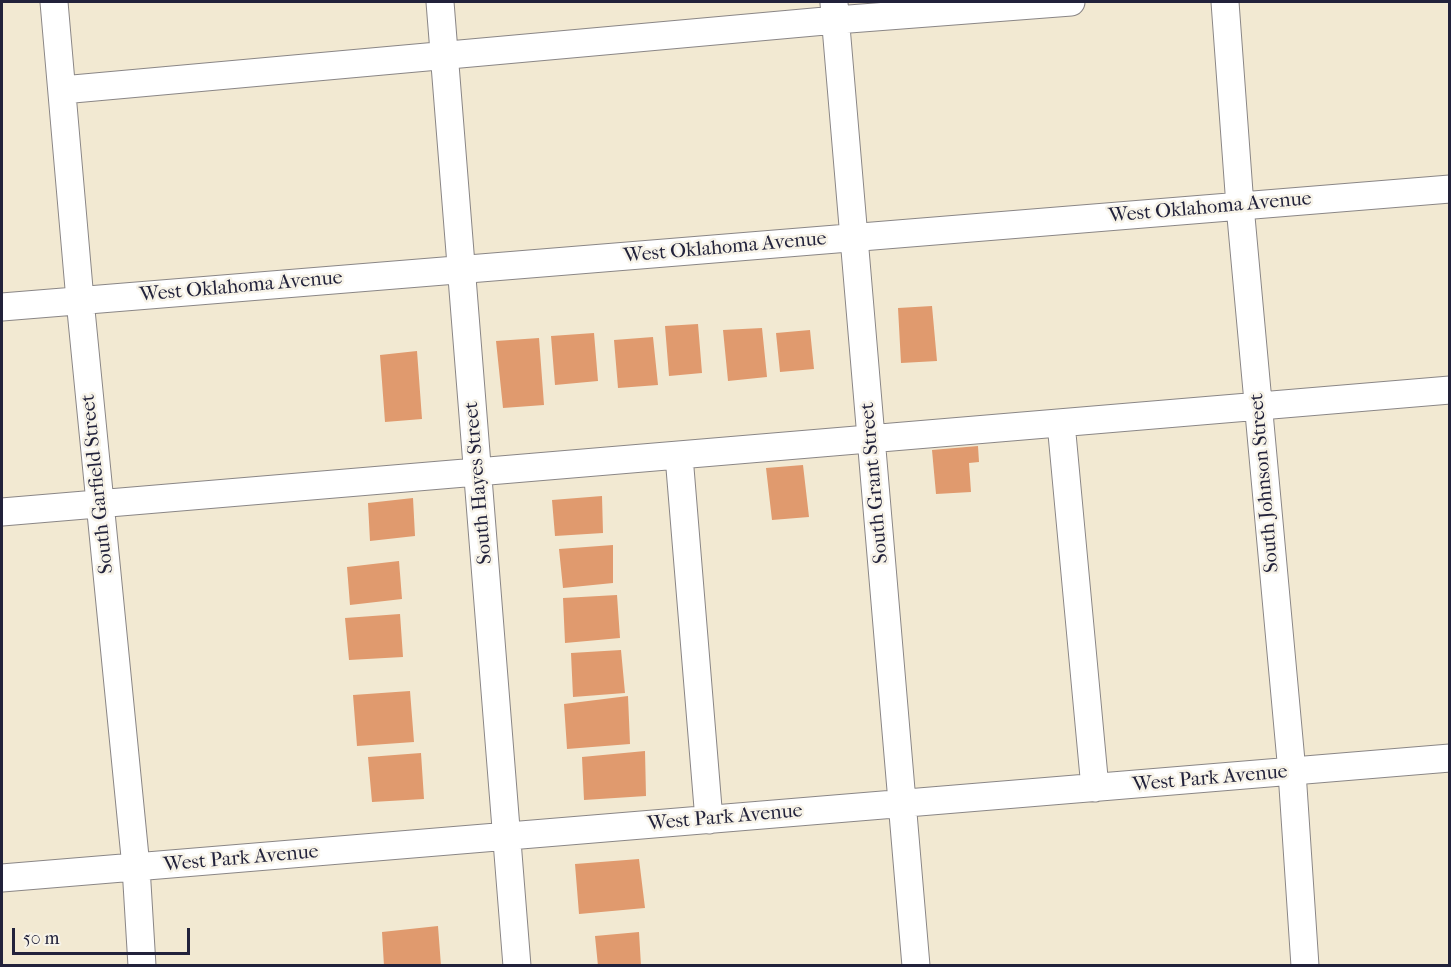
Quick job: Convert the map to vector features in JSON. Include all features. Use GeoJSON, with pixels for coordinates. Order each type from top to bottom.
{"type":"FeatureCollection","features":[{"type":"Feature","properties":{"kind":"street","name":"South Garfield Street"},"geometry":{"type":"LineString","coordinates":[[54,2],[80,300],[136,867],[142,966]]}},
{"type":"Feature","properties":{"kind":"street","name":"South Hayes Street"},"geometry":{"type":"LineString","coordinates":[[440,2],[517,966]]}},
{"type":"Feature","properties":{"kind":"street"},"geometry":{"type":"LineString","coordinates":[[62,90],[444,56],[835,11],[1071,2]]}},
{"type":"Feature","properties":{"kind":"street","name":"South Johnson Street"},"geometry":{"type":"LineString","coordinates":[[1225,2],[1240,206],[1292,772],[1305,966]]}},
{"type":"Feature","properties":{"kind":"street","name":"South Grant Street"},"geometry":{"type":"LineString","coordinates":[[835,11],[916,966]]}},
{"type":"Feature","properties":{"kind":"street","name":"West Oklahoma Avenue"},"geometry":{"type":"LineString","coordinates":[[2,307],[1449,189]]}},
{"type":"Feature","properties":{"kind":"street"},"geometry":{"type":"LineString","coordinates":[[2,512],[1449,390]]}},
{"type":"Feature","properties":{"kind":"street"},"geometry":{"type":"LineString","coordinates":[[1061,423],[1095,788]]}},
{"type":"Feature","properties":{"kind":"street"},"geometry":{"type":"LineString","coordinates":[[679,456],[709,820]]}},
{"type":"Feature","properties":{"kind":"street","name":"West Park Avenue"},"geometry":{"type":"LineString","coordinates":[[2,878],[1449,758]]}},
{"type":"Feature","properties":{"kind":"building"},"geometry":{"type":"Polygon","coordinates":[[[932,306],[937,361],[901,363],[898,308],[932,306]]]}},
{"type":"Feature","properties":{"kind":"building"},"geometry":{"type":"Polygon","coordinates":[[[698,324],[702,373],[669,376],[665,326],[698,324]]]}},
{"type":"Feature","properties":{"kind":"building"},"geometry":{"type":"Polygon","coordinates":[[[762,328],[767,377],[728,381],[723,330],[762,328]]]}},
{"type":"Feature","properties":{"kind":"building"},"geometry":{"type":"Polygon","coordinates":[[[810,330],[814,369],[780,372],[776,333],[810,330]]]}},
{"type":"Feature","properties":{"kind":"building"},"geometry":{"type":"Polygon","coordinates":[[[594,333],[598,381],[555,385],[551,336],[594,333]]]}},
{"type":"Feature","properties":{"kind":"building"},"geometry":{"type":"Polygon","coordinates":[[[653,337],[658,385],[618,388],[614,340],[653,337]]]}},
{"type":"Feature","properties":{"kind":"building"},"geometry":{"type":"Polygon","coordinates":[[[539,338],[544,405],[503,408],[496,341],[539,338]]]}},
{"type":"Feature","properties":{"kind":"building"},"geometry":{"type":"Polygon","coordinates":[[[417,351],[422,419],[385,422],[380,355],[417,351]]]}},
{"type":"Feature","properties":{"kind":"building"},"geometry":{"type":"Polygon","coordinates":[[[978,446],[979,462],[969,463],[971,492],[936,494],[932,450],[978,446]]]}},
{"type":"Feature","properties":{"kind":"building"},"geometry":{"type":"Polygon","coordinates":[[[803,465],[809,517],[772,520],[766,468],[803,465]]]}},
{"type":"Feature","properties":{"kind":"building"},"geometry":{"type":"Polygon","coordinates":[[[602,496],[603,533],[555,536],[552,500],[602,496]]]}},
{"type":"Feature","properties":{"kind":"building"},"geometry":{"type":"Polygon","coordinates":[[[413,498],[415,536],[370,541],[368,503],[413,498]]]}},
{"type":"Feature","properties":{"kind":"building"},"geometry":{"type":"Polygon","coordinates":[[[613,545],[613,583],[563,588],[559,549],[613,545]]]}},
{"type":"Feature","properties":{"kind":"building"},"geometry":{"type":"Polygon","coordinates":[[[399,561],[402,599],[350,605],[347,567],[399,561]]]}},
{"type":"Feature","properties":{"kind":"building"},"geometry":{"type":"Polygon","coordinates":[[[617,595],[620,638],[565,643],[563,598],[617,595]]]}},
{"type":"Feature","properties":{"kind":"building"},"geometry":{"type":"Polygon","coordinates":[[[400,614],[403,657],[349,660],[345,618],[400,614]]]}},
{"type":"Feature","properties":{"kind":"building"},"geometry":{"type":"Polygon","coordinates":[[[621,650],[625,693],[573,697],[571,653],[621,650]]]}},
{"type":"Feature","properties":{"kind":"building"},"geometry":{"type":"Polygon","coordinates":[[[410,691],[414,742],[357,746],[353,695],[410,691]]]}},
{"type":"Feature","properties":{"kind":"building"},"geometry":{"type":"Polygon","coordinates":[[[628,696],[630,744],[567,749],[564,704],[628,696]]]}},
{"type":"Feature","properties":{"kind":"building"},"geometry":{"type":"Polygon","coordinates":[[[645,751],[646,796],[584,800],[582,757],[645,751]]]}},
{"type":"Feature","properties":{"kind":"building"},"geometry":{"type":"Polygon","coordinates":[[[421,753],[424,799],[372,802],[368,757],[421,753]]]}},
{"type":"Feature","properties":{"kind":"building"},"geometry":{"type":"Polygon","coordinates":[[[639,859],[645,908],[579,914],[575,864],[639,859]]]}},
{"type":"Feature","properties":{"kind":"building"},"geometry":{"type":"Polygon","coordinates":[[[438,926],[441,966],[384,966],[382,932],[438,926]]]}},
{"type":"Feature","properties":{"kind":"building"},"geometry":{"type":"Polygon","coordinates":[[[639,932],[641,966],[598,966],[595,936],[639,932]]]}}]}
